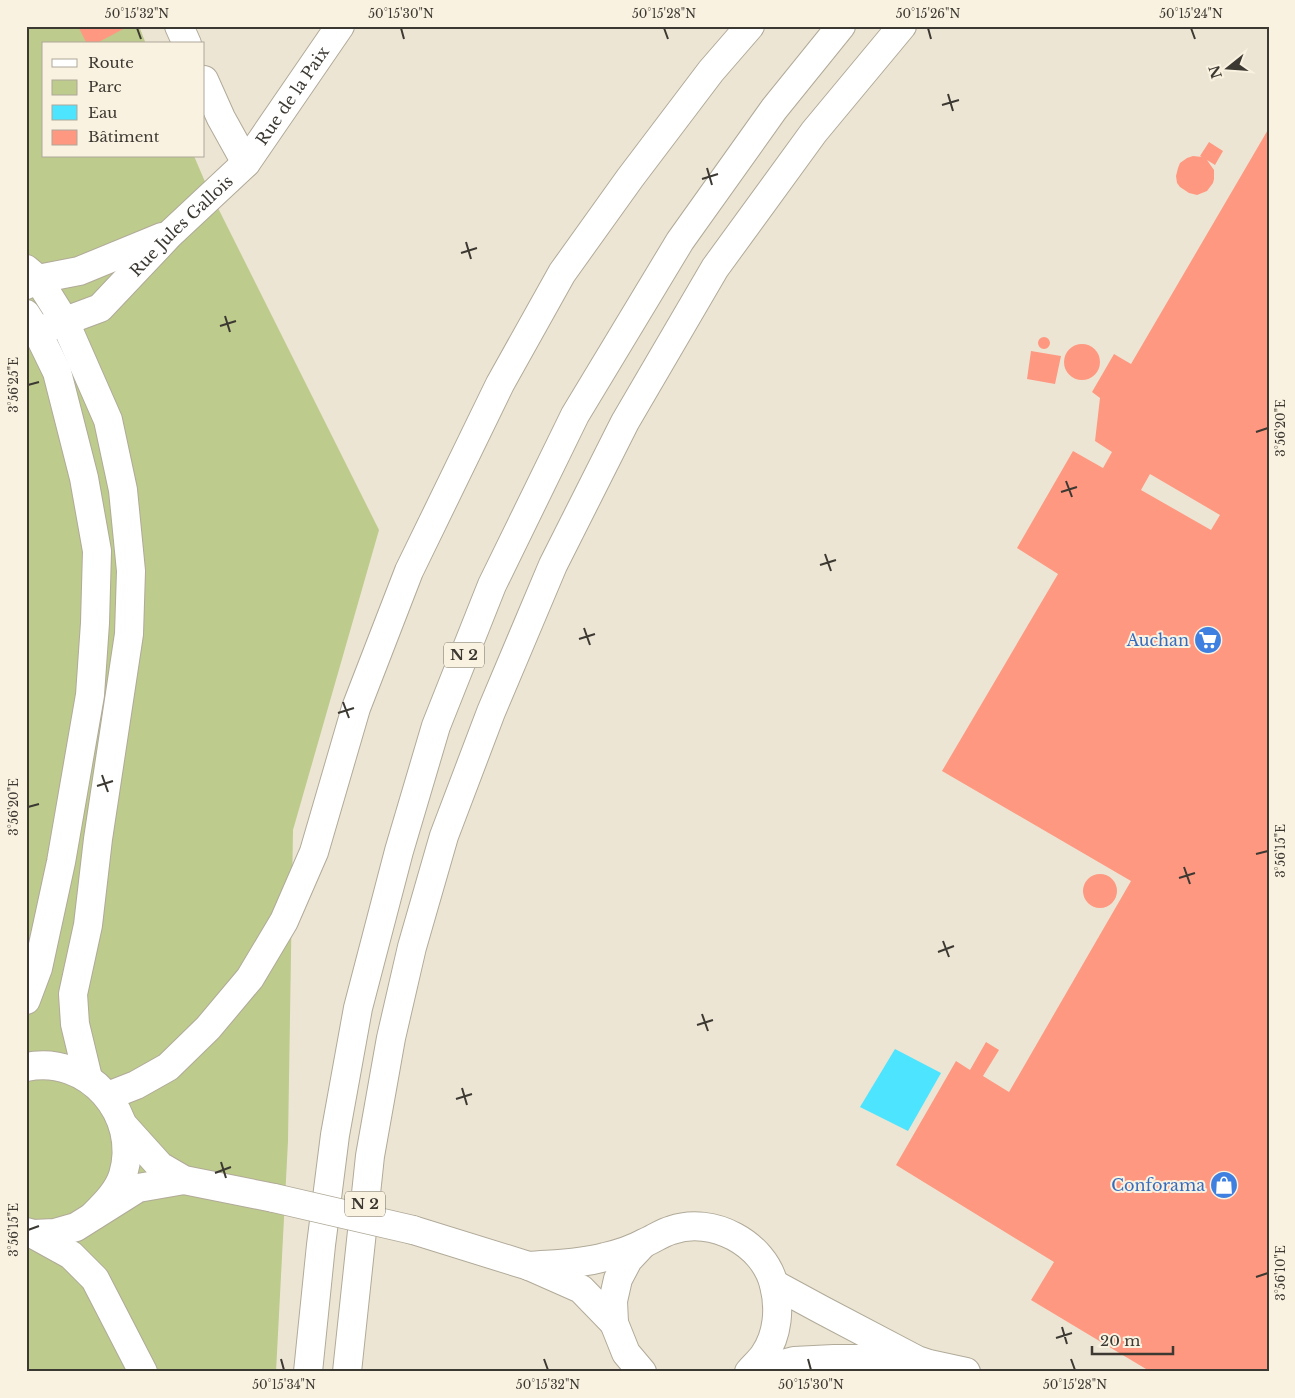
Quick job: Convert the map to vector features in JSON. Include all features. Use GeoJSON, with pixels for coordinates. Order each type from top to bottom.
{"type":"FeatureCollection","features":[{"type":"Feature","properties":{"kind":"main road"},"geometry":{"type":"LineString","coordinates":[[179,26],[186,42]]}},
{"type":"Feature","properties":{"kind":"main road","name":"Rue de la Paix"},"geometry":{"type":"LineString","coordinates":[[246,163],[340,26]]}},
{"type":"Feature","properties":{"kind":"main road"},"geometry":{"type":"LineString","coordinates":[[108,1096],[136,1085],[168,1067],[208,1028],[250,978],[284,921],[314,852],[356,708],[409,571],[500,384],[562,273],[630,178],[711,71],[750,26]]}},
{"type":"Feature","properties":{"kind":"main road","name":"N 2"},"geometry":{"type":"LineString","coordinates":[[308,1372],[320,1244],[333,1144],[358,1008],[398,851],[436,726],[488,594],[575,415],[680,241],[774,109],[841,26]]}},
{"type":"Feature","properties":{"kind":"main road","name":"N 2"},"geometry":{"type":"LineString","coordinates":[[348,1372],[370,1156],[390,1038],[412,946],[444,836],[491,712],[552,565],[625,422],[715,268],[814,132],[902,26]]}},
{"type":"Feature","properties":{"kind":"main road","name":"Rue Jules Gallois"},"geometry":{"type":"LineString","coordinates":[[32,322],[65,322],[100,308],[170,234],[246,163],[221,118],[205,82]]}},
{"type":"Feature","properties":{"kind":"main road"},"geometry":{"type":"LineString","coordinates":[[30,278],[79,271],[170,234]]}},
{"type":"Feature","properties":{"kind":"main road"},"geometry":{"type":"LineString","coordinates":[[30,278],[65,322],[108,420],[122,490],[131,571],[128,634],[98,839],[88,925],[73,994],[75,1024],[88,1078]]}},
{"type":"Feature","properties":{"kind":"main road"},"geometry":{"type":"LineString","coordinates":[[26,1000],[38,968],[61,862],[90,695],[95,623],[97,550],[84,478],[57,372],[32,322]]}},
{"type":"Feature","properties":{"kind":"main road"},"geometry":{"type":"LineString","coordinates":[[26,1067],[37,1064],[64,1067],[88,1078],[108,1096],[117,1110],[123,1125],[126,1150],[123,1175],[112,1197],[94,1216]]}},
{"type":"Feature","properties":{"kind":"main road"},"geometry":{"type":"LineString","coordinates":[[123,1125],[160,1166],[184,1180],[274,1198],[412,1230],[529,1266],[581,1290],[614,1323]]}},
{"type":"Feature","properties":{"kind":"main road"},"geometry":{"type":"LineString","coordinates":[[30,1233],[55,1233],[76,1227],[138,1188],[184,1180]]}},
{"type":"Feature","properties":{"kind":"main road"},"geometry":{"type":"LineString","coordinates":[[529,1266],[604,1258],[643,1244],[657,1235],[673,1229],[694,1226],[714,1228],[734,1236],[751,1248],[765,1264],[774,1284],[778,1308],[775,1332],[764,1354],[750,1372]]}},
{"type":"Feature","properties":{"kind":"main road"},"geometry":{"type":"LineString","coordinates":[[30,1233],[71,1255],[95,1279],[143,1372]]}},
{"type":"Feature","properties":{"kind":"main road"},"geometry":{"type":"LineString","coordinates":[[629,1366],[614,1323],[613,1301],[618,1280],[628,1260],[643,1244]]}},
{"type":"Feature","properties":{"kind":"main road"},"geometry":{"type":"LineString","coordinates":[[774,1284],[917,1360],[966,1372]]}},
{"type":"Feature","properties":{"kind":"main road"},"geometry":{"type":"LineString","coordinates":[[750,1372],[794,1362],[834,1359],[917,1360]]}},
{"type":"Feature","properties":{"kind":"green space"},"geometry":{"type":"Polygon","coordinates":[[[26,26],[139,26],[145,42],[42,42],[42,158],[195,158],[206,184],[379,530],[293,830],[288,1141],[276,1372],[26,1372],[26,26]]]}},
{"type":"Feature","properties":{"kind":"water"},"geometry":{"type":"Polygon","coordinates":[[[895,1049],[941,1073],[908,1131],[860,1107],[895,1049]]]}},
{"type":"Feature","properties":{"kind":"building"},"geometry":{"type":"Polygon","coordinates":[[[78,26],[129,26],[99,42],[86,42],[78,26]]]}},
{"type":"Feature","properties":{"kind":"building"},"geometry":{"type":"Polygon","coordinates":[[[1269,128],[1269,1372],[1151,1372],[1031,1300],[1054,1262],[896,1165],[956,1061],[970,1070],[986,1042],[999,1050],[983,1076],[1009,1092],[1131,881],[942,771],[1058,574],[1017,548],[1073,451],[1103,468],[1112,452],[1095,441],[1100,398],[1092,392],[1114,354],[1131,364],[1269,128]],[[1150,474],[1141,490],[1211,530],[1220,515],[1150,474]]]}},
{"type":"Feature","properties":{"kind":"building"},"geometry":{"type":"Polygon","coordinates":[[[1209,142],[1223,151],[1215,165],[1207,160],[1214,170],[1213,183],[1207,191],[1197,195],[1189,193],[1177,183],[1178,168],[1180,163],[1187,158],[1193,156],[1202,157],[1200,156],[1209,142]]]}},
{"type":"Feature","properties":{"kind":"building"},"geometry":{"type":"Polygon","coordinates":[[[1042,337],[1046,337],[1050,343],[1046,349],[1042,349],[1038,345],[1038,341],[1042,337]]]}},
{"type":"Feature","properties":{"kind":"building"},"geometry":{"type":"Polygon","coordinates":[[[1082,344],[1089,345],[1095,349],[1099,355],[1099,369],[1095,375],[1089,379],[1082,380],[1075,379],[1069,375],[1065,369],[1064,362],[1065,355],[1069,349],[1075,345],[1082,344]]]}},
{"type":"Feature","properties":{"kind":"building"},"geometry":{"type":"Polygon","coordinates":[[[1031,351],[1061,356],[1055,384],[1027,379],[1031,351]]]}},
{"type":"Feature","properties":{"kind":"building"},"geometry":{"type":"Polygon","coordinates":[[[1100,874],[1107,875],[1112,879],[1116,884],[1116,898],[1112,903],[1107,907],[1100,908],[1093,907],[1088,903],[1084,898],[1083,891],[1084,884],[1088,879],[1093,875],[1100,874]]]}},
{"type":"Feature","properties":{"kind":"place","name":"Auchan"},"geometry":{"type":"Point","coordinates":[1208,640]}},
{"type":"Feature","properties":{"kind":"place","name":"Conforama"},"geometry":{"type":"Point","coordinates":[1224,1185]}}]}
